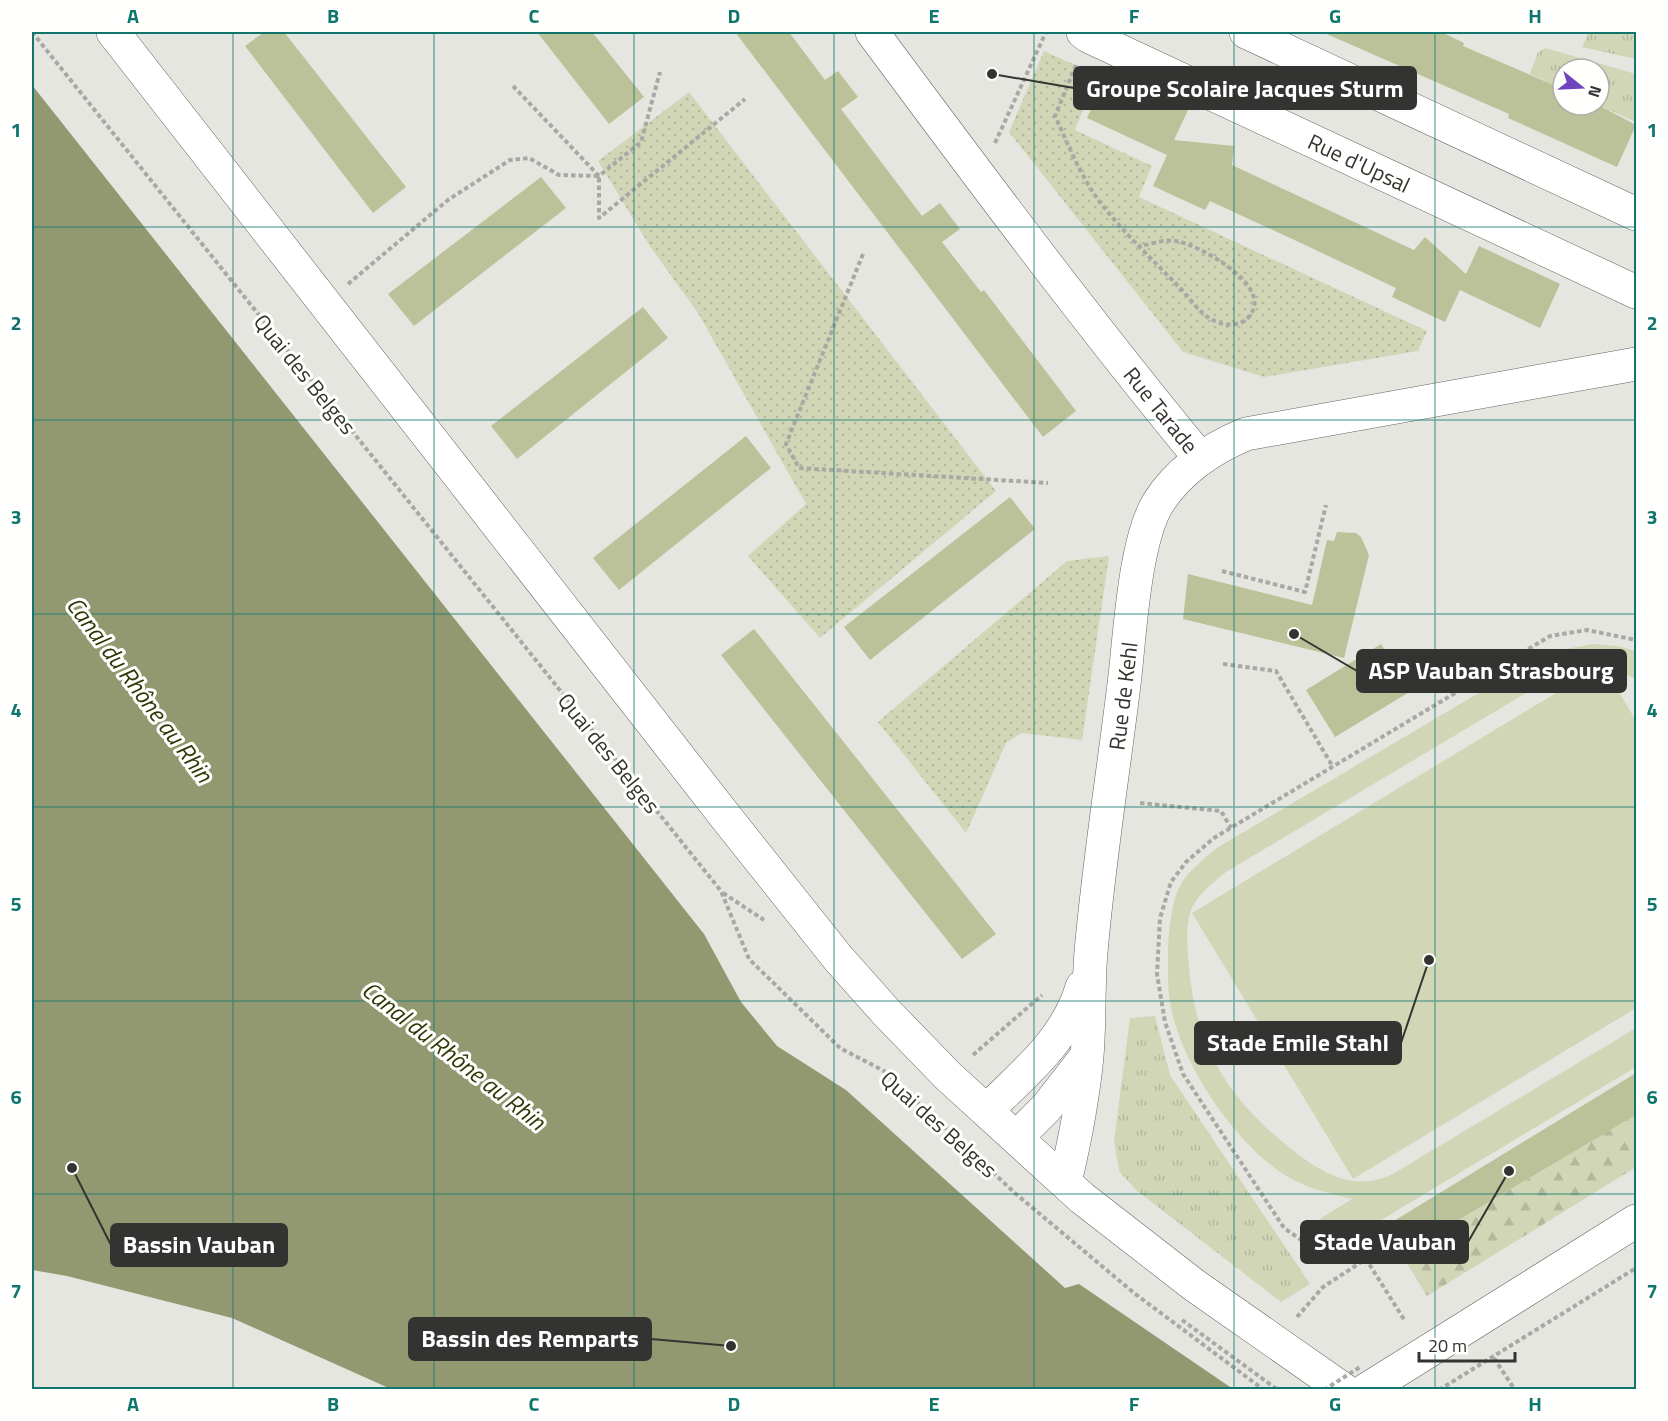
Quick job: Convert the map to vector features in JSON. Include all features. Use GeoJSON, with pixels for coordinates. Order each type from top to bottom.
{"type":"FeatureCollection","features":[{"type":"Feature","properties":{"kind":"street","name":"Quai des Belges"},"geometry":{"type":"LineString","coordinates":[[113,32],[838,958],[948,1076],[1065,1182],[1194,1285],[1274,1342],[1365,1380]]}},
{"type":"Feature","properties":{"kind":"street","name":"Rue Tarade"},"geometry":{"type":"LineString","coordinates":[[872,32],[971,166],[1142,387],[1200,458],[1221,444],[1246,434],[1636,364]]}},
{"type":"Feature","properties":{"kind":"street"},"geometry":{"type":"LineString","coordinates":[[1246,32],[1636,214]]}},
{"type":"Feature","properties":{"kind":"street","name":"Rue d'Upsal"},"geometry":{"type":"LineString","coordinates":[[1085,34],[1636,292]]}},
{"type":"Feature","properties":{"kind":"street","name":"Rue de Kehl"},"geometry":{"type":"LineString","coordinates":[[1065,1182],[1076,1138],[1087,1056],[1091,953],[1135,597],[1148,528],[1157,504],[1179,476],[1200,458]]}},
{"type":"Feature","properties":{"kind":"street","name":"Rue de Kehl"},"geometry":{"type":"LineString","coordinates":[[987,1110],[1048,1050],[1067,1025],[1080,995],[1091,953]]}},
{"type":"Feature","properties":{"kind":"street"},"geometry":{"type":"LineString","coordinates":[[1017,1137],[1047,1107],[1087,1056]]}},
{"type":"Feature","properties":{"kind":"street"},"geometry":{"type":"LineString","coordinates":[[1365,1380],[1636,1221]]}},
{"type":"Feature","properties":{"kind":"path","name":"Quai des Belges"},"geometry":{"type":"LineString","coordinates":[[32,32],[404,499],[721,891],[749,959],[840,1048],[884,1071],[1016,1194],[1134,1293],[1264,1389]]}},
{"type":"Feature","properties":{"kind":"path"},"geometry":{"type":"LineString","coordinates":[[971,166],[996,142],[1047,32]]}},
{"type":"Feature","properties":{"kind":"path"},"geometry":{"type":"LineString","coordinates":[[1085,34],[1054,116],[1076,161],[1099,200],[1140,246],[1209,318],[1226,325],[1239,324],[1250,317],[1255,305],[1252,288],[1242,276],[1189,244],[1174,240],[1140,246]]}},
{"type":"Feature","properties":{"kind":"path"},"geometry":{"type":"LineString","coordinates":[[325,304],[448,200],[510,160],[529,158],[559,175],[598,176],[641,142],[660,72]]}},
{"type":"Feature","properties":{"kind":"path"},"geometry":{"type":"LineString","coordinates":[[513,86],[598,176],[599,218],[745,99]]}},
{"type":"Feature","properties":{"kind":"path"},"geometry":{"type":"LineString","coordinates":[[863,254],[786,444],[799,468],[1048,483]]}},
{"type":"Feature","properties":{"kind":"path"},"geometry":{"type":"LineString","coordinates":[[1222,571],[1305,592],[1326,505]]}},
{"type":"Feature","properties":{"kind":"path"},"geometry":{"type":"LineString","coordinates":[[1385,1230],[1332,1261],[1284,1228],[1182,1074],[1165,1022],[1157,974],[1160,918],[1171,882],[1186,862],[1214,838],[1550,636],[1587,630],[1636,640]]}},
{"type":"Feature","properties":{"kind":"path"},"geometry":{"type":"LineString","coordinates":[[1223,664],[1276,670],[1333,767]]}},
{"type":"Feature","properties":{"kind":"path"},"geometry":{"type":"LineString","coordinates":[[1110,799],[1221,811],[1231,828]]}},
{"type":"Feature","properties":{"kind":"path"},"geometry":{"type":"LineString","coordinates":[[981,1048],[1049,988]]}},
{"type":"Feature","properties":{"kind":"path"},"geometry":{"type":"LineString","coordinates":[[1274,1342],[1323,1287],[1366,1259],[1405,1321]]}},
{"type":"Feature","properties":{"kind":"path"},"geometry":{"type":"LineString","coordinates":[[1439,1389],[1494,1358],[1636,1268]]}},
{"type":"Feature","properties":{"kind":"path"},"geometry":{"type":"LineString","coordinates":[[1494,1358],[1515,1389]]}},
{"type":"Feature","properties":{"kind":"path"},"geometry":{"type":"LineString","coordinates":[[1324,1389],[1365,1380]]}},
{"type":"Feature","properties":{"kind":"green space"},"geometry":{"type":"Polygon","coordinates":[[[1589,32],[1636,32],[1636,59],[1582,47],[1589,32]]]}},
{"type":"Feature","properties":{"kind":"green space"},"geometry":{"type":"Polygon","coordinates":[[[1545,48],[1576,57],[1551,57],[1551,84],[1530,74],[1538,52],[1545,48]]]}},
{"type":"Feature","properties":{"kind":"green space"},"geometry":{"type":"Polygon","coordinates":[[[1044,51],[1097,75],[1075,130],[1152,166],[1139,197],[1427,331],[1418,351],[1264,377],[1183,352],[1009,132],[1044,51]]]}},
{"type":"Feature","properties":{"kind":"green space"},"geometry":{"type":"Polygon","coordinates":[[[1611,67],[1636,74],[1636,122],[1611,111],[1611,67]]]}},
{"type":"Feature","properties":{"kind":"green space"},"geometry":{"type":"Polygon","coordinates":[[[689,92],[996,491],[820,638],[748,556],[806,504],[698,313],[651,248],[598,161],[689,92]]]}},
{"type":"Feature","properties":{"kind":"green space"},"geometry":{"type":"Polygon","coordinates":[[[1109,556],[1082,740],[1022,733],[1006,743],[966,833],[878,722],[1067,561],[1109,556]]]}},
{"type":"Feature","properties":{"kind":"green space"},"geometry":{"type":"Polygon","coordinates":[[[1593,644],[1617,646],[1636,651],[1636,679],[1604,666],[1636,721],[1636,1008],[1353,1179],[1192,913],[1602,665],[1596,663],[1584,663],[1553,677],[1226,872],[1205,890],[1190,913],[1187,933],[1193,997],[1209,1049],[1221,1072],[1252,1114],[1272,1133],[1317,1168],[1340,1178],[1365,1181],[1391,1175],[1636,1028],[1636,1067],[1333,1249],[1305,1228],[1352,1199],[1294,1180],[1259,1155],[1225,1118],[1210,1097],[1186,1052],[1171,1007],[1168,985],[1169,933],[1173,908],[1180,886],[1187,875],[1215,849],[1526,665],[1550,652],[1593,644]]]}},
{"type":"Feature","properties":{"kind":"green space"},"geometry":{"type":"Polygon","coordinates":[[[1155,1016],[1170,1075],[1310,1284],[1281,1302],[1136,1190],[1119,1171],[1114,1141],[1130,1018],[1155,1016]]]}},
{"type":"Feature","properties":{"kind":"green space"},"geometry":{"type":"Polygon","coordinates":[[[1636,1115],[1636,1167],[1427,1296],[1401,1254],[1636,1115]]]}},
{"type":"Feature","properties":{"kind":"water","name":"Canal du Rhône au Rhin"},"geometry":{"type":"Polygon","coordinates":[[[32,85],[704,934],[741,1002],[777,1046],[846,1090],[1065,1288],[1079,1284],[1233,1389],[391,1389],[232,1318],[67,1276],[32,1270],[32,85]]]}},
{"type":"Feature","properties":{"kind":"building"},"geometry":{"type":"Polygon","coordinates":[[[264,32],[284,32],[406,187],[373,213],[245,46],[264,32]]]}},
{"type":"Feature","properties":{"kind":"building"},"geometry":{"type":"Polygon","coordinates":[[[537,32],[592,32],[644,97],[609,124],[537,32]]]}},
{"type":"Feature","properties":{"kind":"building"},"geometry":{"type":"Polygon","coordinates":[[[735,32],[789,32],[825,80],[838,71],[858,97],[841,109],[922,216],[940,203],[960,229],[942,242],[981,292],[984,290],[1076,411],[1043,437],[735,32]]]}},
{"type":"Feature","properties":{"kind":"building"},"geometry":{"type":"Polygon","coordinates":[[[1322,32],[1441,32],[1464,43],[1463,46],[1551,84],[1551,117],[1611,117],[1611,112],[1636,125],[1617,167],[1508,118],[1509,114],[1322,32]]]}},
{"type":"Feature","properties":{"kind":"building"},"geometry":{"type":"Polygon","coordinates":[[[1108,73],[1188,110],[1174,140],[1234,146],[1232,165],[1414,250],[1425,237],[1466,274],[1479,246],[1560,284],[1540,328],[1460,290],[1445,322],[1392,297],[1396,288],[1303,244],[1210,201],[1205,210],[1153,186],[1167,155],[1087,118],[1108,73]]]}},
{"type":"Feature","properties":{"kind":"building"},"geometry":{"type":"Polygon","coordinates":[[[541,177],[566,208],[414,326],[388,294],[541,177]]]}},
{"type":"Feature","properties":{"kind":"building"},"geometry":{"type":"Polygon","coordinates":[[[643,307],[668,338],[517,459],[491,426],[643,307]]]}},
{"type":"Feature","properties":{"kind":"building"},"geometry":{"type":"Polygon","coordinates":[[[746,436],[771,468],[619,590],[593,558],[746,436]]]}},
{"type":"Feature","properties":{"kind":"building"},"geometry":{"type":"Polygon","coordinates":[[[1010,497],[1035,529],[870,660],[844,627],[1010,497]]]}},
{"type":"Feature","properties":{"kind":"building"},"geometry":{"type":"Polygon","coordinates":[[[1337,532],[1356,533],[1361,537],[1369,555],[1344,658],[1183,619],[1188,574],[1312,605],[1327,540],[1334,541],[1337,532]]]}},
{"type":"Feature","properties":{"kind":"building"},"geometry":{"type":"Polygon","coordinates":[[[754,629],[996,934],[962,959],[721,655],[754,629]]]}},
{"type":"Feature","properties":{"kind":"building"},"geometry":{"type":"Polygon","coordinates":[[[1381,644],[1411,691],[1335,737],[1306,690],[1381,644]]]}},
{"type":"Feature","properties":{"kind":"building"},"geometry":{"type":"Polygon","coordinates":[[[1636,1073],[1636,1115],[1401,1254],[1384,1227],[1636,1073]]]}},
{"type":"Feature","properties":{"kind":"place","name":"Groupe Scolaire Jacques Sturm"},"geometry":{"type":"Point","coordinates":[992,74]}},
{"type":"Feature","properties":{"kind":"place","name":"ASP Vauban Strasbourg"},"geometry":{"type":"Point","coordinates":[1294,634]}},
{"type":"Feature","properties":{"kind":"place","name":"Stade Emile Stahl"},"geometry":{"type":"Point","coordinates":[1429,960]}},
{"type":"Feature","properties":{"kind":"place","name":"Bassin Vauban"},"geometry":{"type":"Point","coordinates":[72,1168]}},
{"type":"Feature","properties":{"kind":"place","name":"Stade Vauban"},"geometry":{"type":"Point","coordinates":[1509,1171]}},
{"type":"Feature","properties":{"kind":"place","name":"Bassin des Remparts"},"geometry":{"type":"Point","coordinates":[731,1346]}}]}
